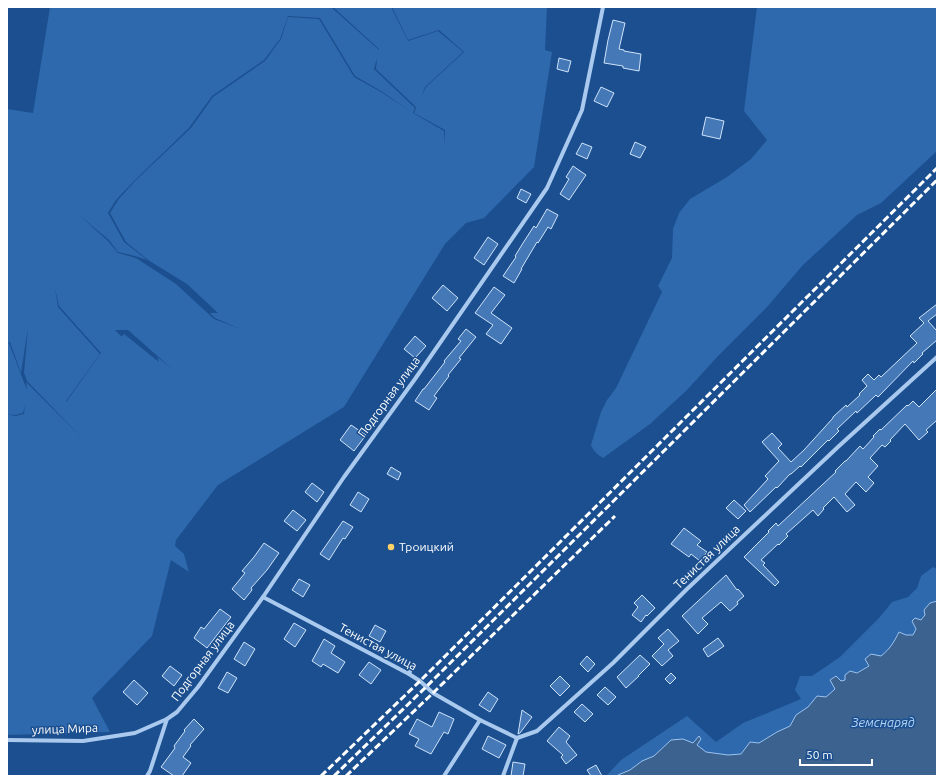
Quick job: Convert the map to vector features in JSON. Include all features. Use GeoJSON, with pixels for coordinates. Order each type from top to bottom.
{"type":"FeatureCollection","features":[{"type":"Feature","properties":{"kind":"street","name":"Подгорная улица"},"geometry":{"type":"LineString","coordinates":[[167,719],[177,712],[198,687],[263,597],[344,477],[420,372],[547,188],[582,110],[603,7]]}},
{"type":"Feature","properties":{"kind":"street","name":"Тенистая улица"},"geometry":{"type":"LineString","coordinates":[[263,597],[409,674],[420,681],[433,693],[480,720],[517,738],[537,731],[607,668],[686,590],[839,446],[937,357]]}},
{"type":"Feature","properties":{"kind":"street"},"geometry":{"type":"LineString","coordinates":[[409,674],[413,664]]}},
{"type":"Feature","properties":{"kind":"street"},"geometry":{"type":"LineString","coordinates":[[147,776],[167,719]]}},
{"type":"Feature","properties":{"kind":"street","name":"улица Мира"},"geometry":{"type":"LineString","coordinates":[[7,740],[83,741],[135,733],[167,719]]}},
{"type":"Feature","properties":{"kind":"street"},"geometry":{"type":"LineString","coordinates":[[444,776],[480,720]]}},
{"type":"Feature","properties":{"kind":"street"},"geometry":{"type":"LineString","coordinates":[[503,776],[517,738]]}},
{"type":"Feature","properties":{"kind":"shaded area"},"geometry":{"type":"Polygon","coordinates":[[[50,7],[331,7],[379,50],[333,7],[391,7],[408,41],[438,31],[463,52],[425,87],[421,97],[426,87],[464,52],[439,30],[408,40],[392,7],[547,7],[545,50],[552,52],[534,167],[484,218],[466,223],[445,244],[344,407],[218,485],[176,540],[175,546],[184,554],[189,572],[171,560],[152,636],[92,698],[110,732],[7,735],[7,109],[33,113],[50,7]],[[288,16],[280,39],[264,60],[212,96],[189,128],[134,181],[116,200],[108,213],[124,242],[147,260],[118,252],[109,240],[79,215],[108,241],[118,253],[136,258],[176,284],[214,319],[238,328],[215,318],[210,313],[218,313],[187,284],[148,260],[126,242],[110,213],[118,200],[135,181],[191,128],[213,97],[265,61],[281,39],[288,17],[319,19],[354,77],[381,92],[413,113],[381,91],[355,76],[320,18],[288,16]],[[377,58],[374,69],[415,108],[413,113],[444,131],[444,145],[445,130],[414,113],[416,108],[415,106],[376,69],[377,58]],[[55,288],[58,307],[100,354],[67,401],[101,353],[59,306],[55,288]],[[28,328],[21,373],[10,342],[7,343],[9,343],[27,390],[26,382],[83,439],[27,381],[24,373],[28,328]],[[115,330],[121,336],[124,334],[159,362],[157,357],[171,368],[128,330],[115,330]],[[25,405],[23,413],[15,415],[7,414],[15,416],[24,414],[25,405]]]}},
{"type":"Feature","properties":{"kind":"shaded area"},"geometry":{"type":"Polygon","coordinates":[[[757,7],[937,7],[937,151],[881,203],[857,215],[802,266],[768,306],[719,355],[686,391],[650,424],[603,458],[593,449],[591,445],[601,412],[607,400],[616,388],[662,292],[658,286],[672,258],[673,229],[679,213],[690,199],[727,177],[751,159],[767,140],[744,111],[757,7]]]}},
{"type":"Feature","properties":{"kind":"shaded area"},"geometry":{"type":"Polygon","coordinates":[[[933,567],[937,569],[937,601],[930,603],[924,610],[925,615],[921,620],[915,618],[912,621],[916,628],[913,635],[907,635],[899,632],[892,646],[884,654],[878,657],[865,659],[869,665],[858,672],[845,675],[845,680],[841,681],[835,676],[830,680],[835,689],[826,697],[817,696],[808,707],[796,715],[790,726],[759,743],[750,742],[741,754],[728,755],[706,752],[697,745],[683,739],[671,740],[654,756],[642,761],[630,770],[617,776],[606,776],[621,760],[687,716],[716,742],[743,723],[801,699],[795,690],[800,676],[812,676],[840,657],[879,618],[892,602],[908,597],[917,588],[921,576],[933,567]]]}},
{"type":"Feature","properties":{"kind":"water","name":"Земснаряд"},"geometry":{"type":"Polygon","coordinates":[[[937,601],[937,776],[617,776],[630,770],[642,761],[654,756],[671,740],[683,739],[693,743],[699,736],[701,739],[697,745],[706,752],[728,755],[741,754],[750,742],[759,743],[790,726],[796,715],[808,707],[817,696],[826,697],[835,689],[830,680],[836,676],[841,681],[845,680],[845,675],[850,671],[857,673],[869,666],[865,659],[871,654],[881,656],[892,645],[899,632],[906,635],[913,635],[916,629],[912,621],[915,618],[921,620],[925,615],[924,610],[930,603],[937,601]]]}},
{"type":"Feature","properties":{"kind":"building"},"geometry":{"type":"Polygon","coordinates":[[[613,20],[625,23],[619,49],[641,54],[639,71],[623,68],[623,66],[604,63],[613,20]]]}},
{"type":"Feature","properties":{"kind":"building"},"geometry":{"type":"Polygon","coordinates":[[[559,58],[571,61],[568,72],[557,69],[559,58]]]}},
{"type":"Feature","properties":{"kind":"building"},"geometry":{"type":"Polygon","coordinates":[[[601,87],[614,93],[607,107],[594,101],[601,87]]]}},
{"type":"Feature","properties":{"kind":"building"},"geometry":{"type":"Polygon","coordinates":[[[706,117],[724,121],[720,139],[702,135],[706,117]]]}},
{"type":"Feature","properties":{"kind":"building"},"geometry":{"type":"Polygon","coordinates":[[[635,142],[646,147],[640,158],[630,154],[635,142]]]}},
{"type":"Feature","properties":{"kind":"building"},"geometry":{"type":"Polygon","coordinates":[[[582,143],[592,147],[587,159],[576,154],[582,143]]]}},
{"type":"Feature","properties":{"kind":"building"},"geometry":{"type":"Polygon","coordinates":[[[573,166],[586,175],[569,200],[560,194],[569,179],[566,177],[573,166]]]}},
{"type":"Feature","properties":{"kind":"building"},"geometry":{"type":"Polygon","coordinates":[[[521,189],[531,194],[526,203],[517,198],[521,189]]]}},
{"type":"Feature","properties":{"kind":"building"},"geometry":{"type":"Polygon","coordinates":[[[547,209],[558,215],[551,229],[548,227],[538,243],[537,242],[514,283],[503,276],[534,226],[536,228],[547,209]]]}},
{"type":"Feature","properties":{"kind":"building"},"geometry":{"type":"Polygon","coordinates":[[[488,237],[498,244],[484,265],[474,258],[488,237]]]}},
{"type":"Feature","properties":{"kind":"building"},"geometry":{"type":"Polygon","coordinates":[[[443,285],[458,298],[447,311],[432,298],[443,285]]]}},
{"type":"Feature","properties":{"kind":"building"},"geometry":{"type":"Polygon","coordinates":[[[494,287],[505,295],[491,313],[512,328],[501,344],[486,334],[493,325],[475,313],[494,287]]]}},
{"type":"Feature","properties":{"kind":"building"},"geometry":{"type":"Polygon","coordinates":[[[937,304],[937,314],[928,321],[937,331],[937,340],[922,353],[923,354],[914,363],[913,361],[878,397],[876,395],[857,413],[856,411],[837,429],[839,431],[829,441],[828,440],[801,467],[800,466],[790,474],[750,512],[744,505],[768,479],[765,476],[779,461],[762,442],[772,433],[782,444],[778,448],[791,462],[804,450],[833,417],[860,395],[859,394],[867,386],[862,380],[868,374],[874,380],[879,375],[881,377],[917,343],[910,336],[924,323],[919,318],[937,304]]]}},
{"type":"Feature","properties":{"kind":"building"},"geometry":{"type":"Polygon","coordinates":[[[466,329],[476,337],[459,358],[461,359],[434,396],[437,398],[429,410],[415,401],[445,362],[444,361],[461,341],[458,339],[466,329]]]}},
{"type":"Feature","properties":{"kind":"building"},"geometry":{"type":"Polygon","coordinates":[[[415,336],[426,346],[415,358],[404,349],[415,336]]]}},
{"type":"Feature","properties":{"kind":"building"},"geometry":{"type":"Polygon","coordinates":[[[937,389],[937,420],[926,430],[928,432],[919,440],[905,424],[885,447],[882,445],[870,458],[878,466],[868,477],[874,483],[866,492],[856,482],[845,494],[855,505],[847,512],[834,497],[823,508],[824,509],[818,516],[813,510],[786,534],[788,536],[779,545],[778,544],[761,560],[765,563],[763,565],[779,582],[775,586],[744,557],[776,523],[778,526],[836,472],[835,471],[860,446],[863,449],[880,429],[881,430],[907,405],[908,406],[913,401],[919,407],[937,389]]]}},
{"type":"Feature","properties":{"kind":"building"},"geometry":{"type":"Polygon","coordinates":[[[351,425],[366,435],[354,451],[340,440],[351,425]]]}},
{"type":"Feature","properties":{"kind":"building"},"geometry":{"type":"Polygon","coordinates":[[[391,467],[401,473],[398,480],[387,474],[391,467]]]}},
{"type":"Feature","properties":{"kind":"building"},"geometry":{"type":"Polygon","coordinates":[[[312,483],[324,492],[317,502],[305,492],[312,483]]]}},
{"type":"Feature","properties":{"kind":"building"},"geometry":{"type":"Polygon","coordinates":[[[358,492],[369,499],[361,512],[350,505],[358,492]]]}},
{"type":"Feature","properties":{"kind":"building"},"geometry":{"type":"Polygon","coordinates":[[[734,500],[746,511],[738,519],[726,508],[734,500]]]}},
{"type":"Feature","properties":{"kind":"building"},"geometry":{"type":"Polygon","coordinates":[[[293,510],[306,520],[297,531],[284,521],[293,510]]]}},
{"type":"Feature","properties":{"kind":"building"},"geometry":{"type":"Polygon","coordinates":[[[343,521],[353,527],[345,539],[343,538],[329,560],[320,554],[343,521]]]}},
{"type":"Feature","properties":{"kind":"building"},"geometry":{"type":"Polygon","coordinates":[[[684,528],[701,541],[697,545],[707,552],[700,561],[691,554],[689,557],[671,544],[684,528]]]}},
{"type":"Feature","properties":{"kind":"building"},"geometry":{"type":"Polygon","coordinates":[[[264,543],[279,553],[267,570],[251,588],[252,590],[244,600],[232,589],[245,573],[242,571],[264,543]]]}},
{"type":"Feature","properties":{"kind":"building"},"geometry":{"type":"Polygon","coordinates":[[[726,575],[737,590],[738,589],[744,596],[730,611],[721,602],[702,618],[708,624],[698,634],[682,616],[726,575]]]}},
{"type":"Feature","properties":{"kind":"building"},"geometry":{"type":"Polygon","coordinates":[[[299,579],[310,585],[303,597],[292,590],[299,579]]]}},
{"type":"Feature","properties":{"kind":"building"},"geometry":{"type":"Polygon","coordinates":[[[642,595],[655,608],[647,616],[646,615],[641,622],[632,615],[638,607],[634,603],[642,595]]]}},
{"type":"Feature","properties":{"kind":"building"},"geometry":{"type":"Polygon","coordinates":[[[220,609],[231,617],[207,648],[194,638],[201,627],[204,629],[220,609]]]}},
{"type":"Feature","properties":{"kind":"building"},"geometry":{"type":"Polygon","coordinates":[[[294,623],[306,630],[295,647],[284,639],[294,623]]]}},
{"type":"Feature","properties":{"kind":"building"},"geometry":{"type":"Polygon","coordinates":[[[375,625],[386,631],[380,642],[369,636],[375,625]]]}},
{"type":"Feature","properties":{"kind":"building"},"geometry":{"type":"Polygon","coordinates":[[[668,629],[679,641],[668,650],[673,656],[662,666],[652,656],[664,644],[658,638],[668,629]]]}},
{"type":"Feature","properties":{"kind":"building"},"geometry":{"type":"Polygon","coordinates":[[[718,638],[724,646],[708,657],[703,649],[718,638]]]}},
{"type":"Feature","properties":{"kind":"building"},"geometry":{"type":"Polygon","coordinates":[[[324,639],[335,646],[331,653],[345,662],[338,673],[323,664],[321,667],[312,661],[324,639]]]}},
{"type":"Feature","properties":{"kind":"building"},"geometry":{"type":"Polygon","coordinates":[[[244,642],[255,649],[245,666],[234,659],[244,642]]]}},
{"type":"Feature","properties":{"kind":"building"},"geometry":{"type":"Polygon","coordinates":[[[640,655],[650,664],[626,688],[617,677],[640,655]]]}},
{"type":"Feature","properties":{"kind":"building"},"geometry":{"type":"Polygon","coordinates":[[[587,656],[595,664],[588,672],[580,664],[587,656]]]}},
{"type":"Feature","properties":{"kind":"building"},"geometry":{"type":"Polygon","coordinates":[[[369,662],[381,670],[371,684],[359,675],[369,662]]]}},
{"type":"Feature","properties":{"kind":"building"},"geometry":{"type":"Polygon","coordinates":[[[170,666],[182,675],[174,686],[162,676],[170,666]]]}},
{"type":"Feature","properties":{"kind":"building"},"geometry":{"type":"Polygon","coordinates":[[[227,672],[237,678],[228,693],[218,688],[227,672]]]}},
{"type":"Feature","properties":{"kind":"building"},"geometry":{"type":"Polygon","coordinates":[[[671,673],[676,678],[670,684],[665,679],[671,673]]]}},
{"type":"Feature","properties":{"kind":"building"},"geometry":{"type":"Polygon","coordinates":[[[560,676],[570,686],[560,696],[550,686],[560,676]]]}},
{"type":"Feature","properties":{"kind":"building"},"geometry":{"type":"Polygon","coordinates":[[[134,680],[148,693],[137,705],[123,692],[134,680]]]}},
{"type":"Feature","properties":{"kind":"building"},"geometry":{"type":"Polygon","coordinates":[[[605,687],[616,697],[608,705],[597,695],[605,687]]]}},
{"type":"Feature","properties":{"kind":"building"},"geometry":{"type":"Polygon","coordinates":[[[488,692],[498,699],[490,712],[479,705],[488,692]]]}},
{"type":"Feature","properties":{"kind":"building"},"geometry":{"type":"Polygon","coordinates":[[[582,704],[593,714],[585,722],[574,712],[582,704]]]}},
{"type":"Feature","properties":{"kind":"building"},"geometry":{"type":"Polygon","coordinates":[[[522,710],[532,717],[518,734],[522,710]]]}},
{"type":"Feature","properties":{"kind":"building"},"geometry":{"type":"Polygon","coordinates":[[[439,712],[454,719],[448,734],[444,732],[431,754],[415,746],[419,739],[409,734],[417,719],[432,727],[439,712]]]}},
{"type":"Feature","properties":{"kind":"building"},"geometry":{"type":"Polygon","coordinates":[[[194,719],[204,729],[190,745],[191,746],[183,757],[191,763],[182,776],[174,776],[161,767],[175,748],[174,746],[185,731],[184,730],[194,719]]]}},
{"type":"Feature","properties":{"kind":"building"},"geometry":{"type":"Polygon","coordinates":[[[559,727],[570,736],[566,742],[577,755],[566,764],[561,757],[563,755],[547,741],[559,727]]]}},
{"type":"Feature","properties":{"kind":"building"},"geometry":{"type":"Polygon","coordinates":[[[488,736],[506,745],[499,758],[482,749],[488,736]]]}},
{"type":"Feature","properties":{"kind":"building"},"geometry":{"type":"Polygon","coordinates":[[[513,762],[525,764],[523,776],[511,776],[513,762]]]}},
{"type":"Feature","properties":{"kind":"building"},"geometry":{"type":"Polygon","coordinates":[[[596,765],[602,776],[591,776],[587,770],[596,765]]]}},
{"type":"Feature","properties":{"kind":"railway"},"geometry":{"type":"LineString","coordinates":[[321,776],[420,681],[937,168]]}},
{"type":"Feature","properties":{"kind":"railway"},"geometry":{"type":"LineString","coordinates":[[334,776],[426,687],[937,180]]}},
{"type":"Feature","properties":{"kind":"railway"},"geometry":{"type":"LineString","coordinates":[[346,776],[615,516]]}},
{"type":"Feature","properties":{"kind":"place","name":"Троицкий"},"geometry":{"type":"Point","coordinates":[391,547]}}]}
